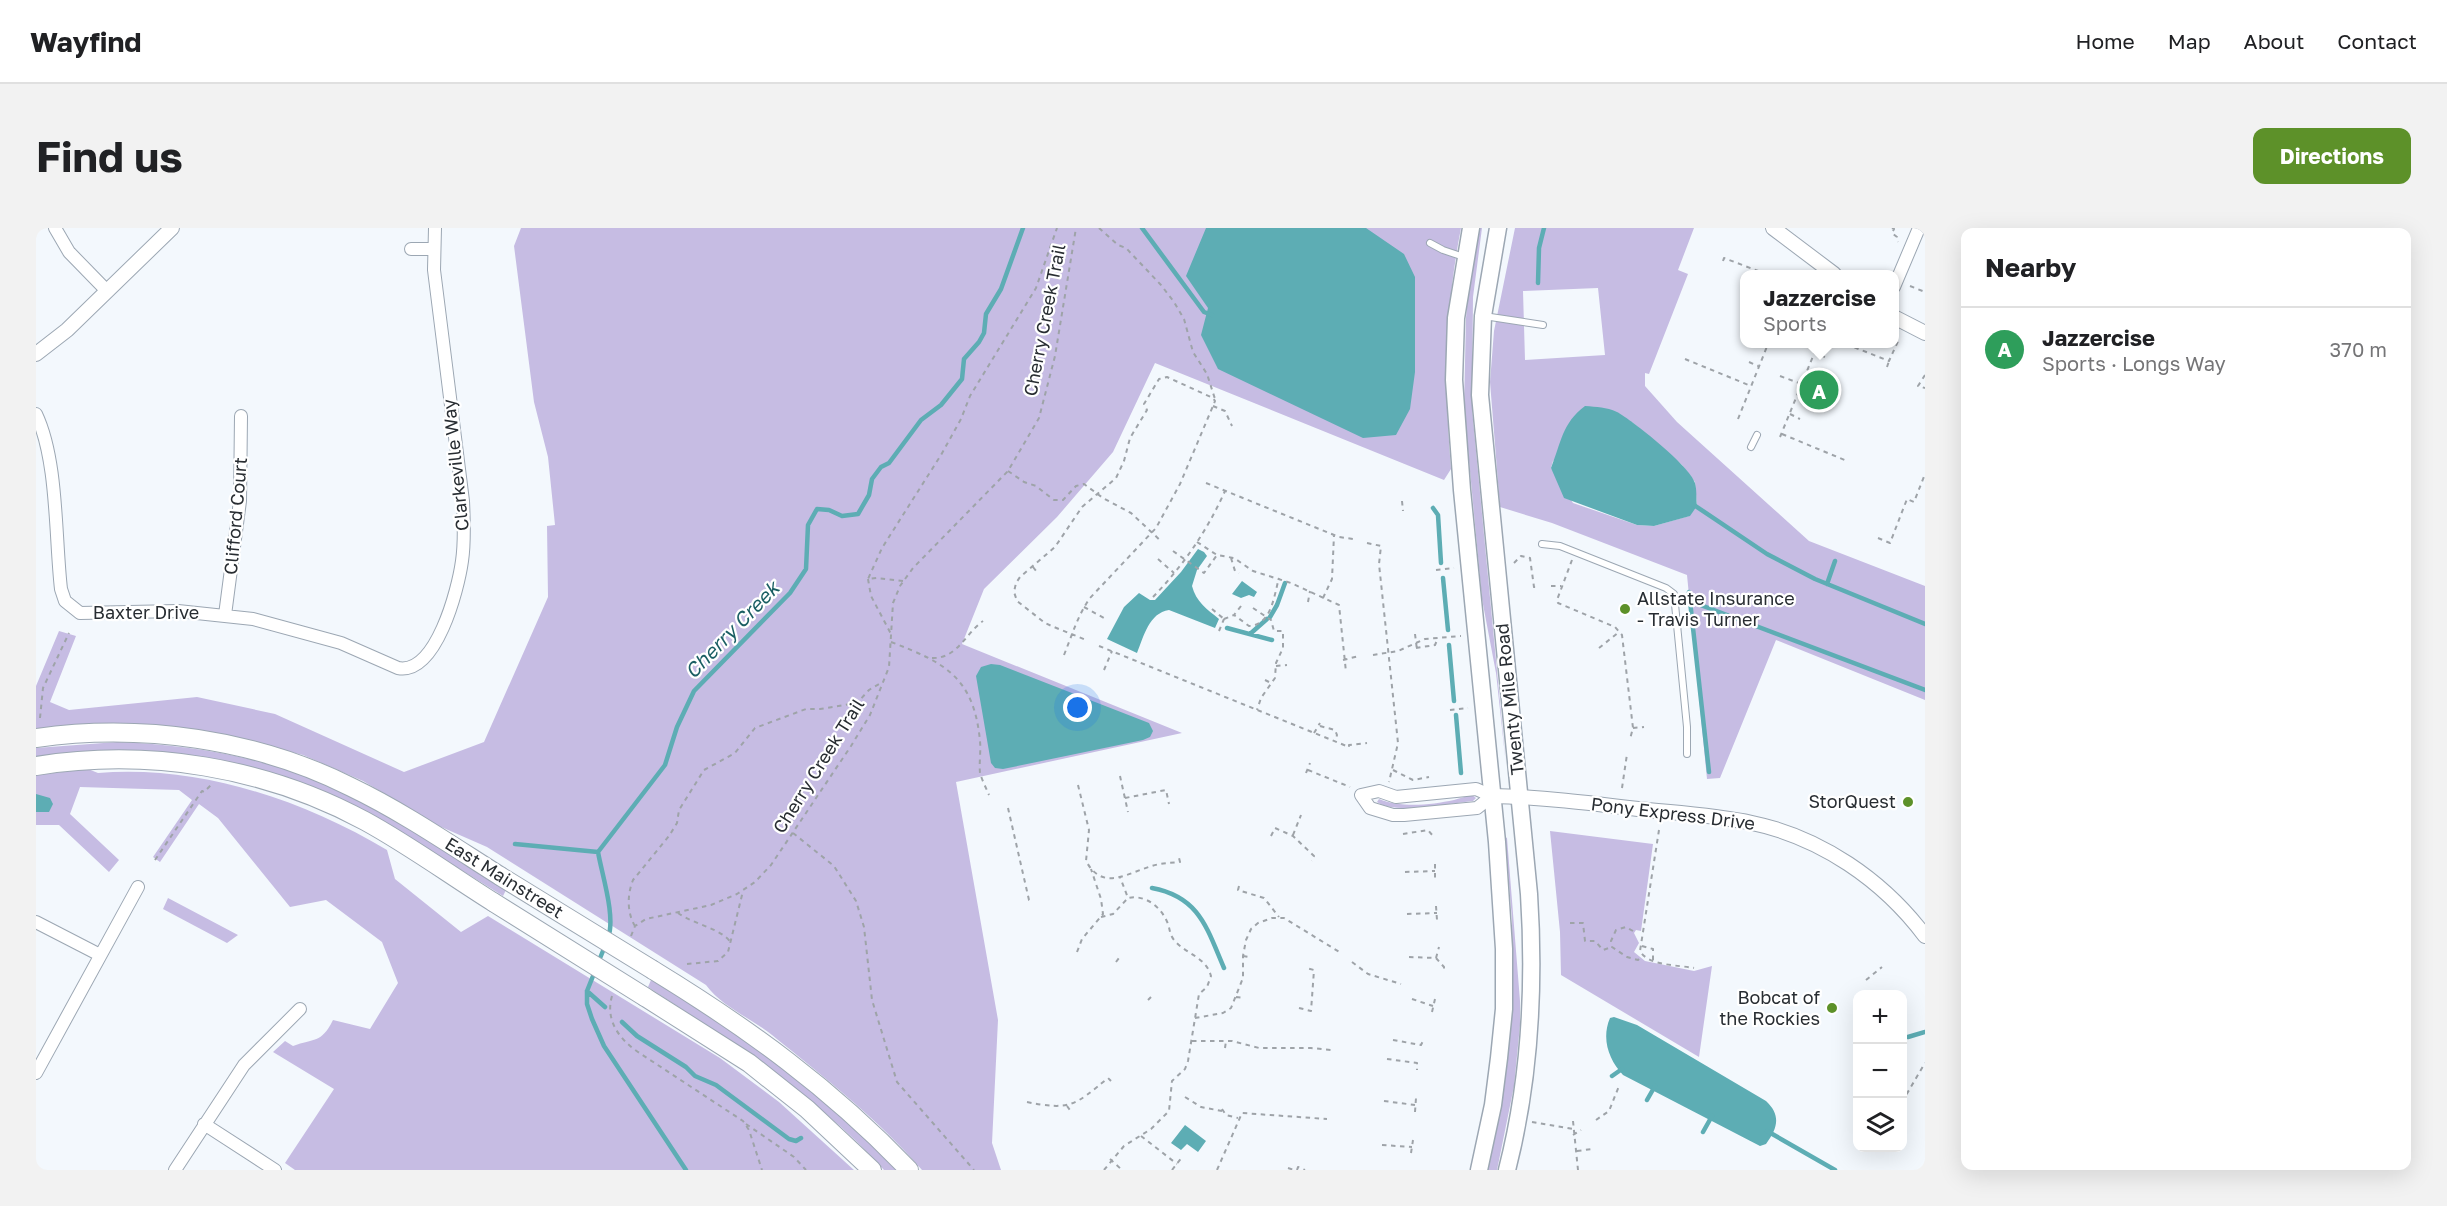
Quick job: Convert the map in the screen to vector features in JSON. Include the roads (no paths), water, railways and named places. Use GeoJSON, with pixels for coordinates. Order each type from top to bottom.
{"type":"FeatureCollection","features":[{"type":"Feature","properties":{"kind":"main road","name":"Twenty Mile Road"},"geometry":{"type":"LineString","coordinates":[[1471,228],[1456,318],[1456,408],[1504,927],[1504,988],[1496,1089],[1479,1170]]}},
{"type":"Feature","properties":{"kind":"main road","name":"Twenty Mile Road"},"geometry":{"type":"LineString","coordinates":[[1498,228],[1483,316],[1480,394],[1531,931],[1531,1011],[1523,1087],[1507,1170]]}},
{"type":"Feature","properties":{"kind":"main road","name":"East Mainstreet"},"geometry":{"type":"LineString","coordinates":[[36,738],[114,733],[158,735],[216,743],[270,756],[324,775],[372,797],[739,1024],[780,1054],[857,1119],[909,1170]]}},
{"type":"Feature","properties":{"kind":"main road","name":"East Mainstreet"},"geometry":{"type":"LineString","coordinates":[[36,766],[101,760],[186,763],[248,776],[307,795],[365,822],[750,1063],[807,1109],[872,1170]]}},
{"type":"Feature","properties":{"kind":"street"},"geometry":{"type":"LineString","coordinates":[[55,228],[69,252],[107,291]]}},
{"type":"Feature","properties":{"kind":"street"},"geometry":{"type":"LineString","coordinates":[[36,354],[59,338],[172,228]]}},
{"type":"Feature","properties":{"kind":"street","name":"Clarkeville Way"},"geometry":{"type":"LineString","coordinates":[[413,667],[430,653],[445,619],[457,585],[464,538],[463,501],[433,249],[435,228]]}},
{"type":"Feature","properties":{"kind":"street"},"geometry":{"type":"LineString","coordinates":[[1773,228],[1829,270]]}},
{"type":"Feature","properties":{"kind":"street"},"geometry":{"type":"LineString","coordinates":[[1899,275],[1919,228]]}},
{"type":"Feature","properties":{"kind":"street"},"geometry":{"type":"LineString","coordinates":[[411,249],[433,249]]}},
{"type":"Feature","properties":{"kind":"street"},"geometry":{"type":"LineString","coordinates":[[1899,320],[1925,333]]}},
{"type":"Feature","properties":{"kind":"street","name":"Baxter Drive"},"geometry":{"type":"LineString","coordinates":[[36,414],[43,431],[49,459],[61,589],[65,601],[72,608],[88,614],[159,610],[225,615],[297,630],[341,643],[398,668],[413,667]]}},
{"type":"Feature","properties":{"kind":"street","name":"Clifford Court"},"geometry":{"type":"LineString","coordinates":[[225,615],[240,501],[241,416]]}},
{"type":"Feature","properties":{"kind":"street"},"geometry":{"type":"LineString","coordinates":[[1476,789],[1492,796],[1478,808],[1404,815],[1370,808],[1361,795],[1379,791],[1396,797],[1476,789]]}},
{"type":"Feature","properties":{"kind":"street","name":"Pony Express Drive"},"geometry":{"type":"LineString","coordinates":[[1492,796],[1519,796],[1725,818],[1754,823],[1788,833],[1830,853],[1863,874],[1898,905],[1925,936]]}},
{"type":"Feature","properties":{"kind":"street"},"geometry":{"type":"LineString","coordinates":[[36,1073],[138,887]]}},
{"type":"Feature","properties":{"kind":"street"},"geometry":{"type":"LineString","coordinates":[[36,922],[100,955]]}},
{"type":"Feature","properties":{"kind":"street"},"geometry":{"type":"LineString","coordinates":[[175,1170],[244,1065],[300,1009]]}},
{"type":"Feature","properties":{"kind":"street"},"geometry":{"type":"LineString","coordinates":[[204,1124],[275,1170]]}},
{"type":"Feature","properties":{"kind":"lane"},"geometry":{"type":"LineString","coordinates":[[1430,243],[1465,258]]}},
{"type":"Feature","properties":{"kind":"lane"},"geometry":{"type":"LineString","coordinates":[[1483,316],[1543,325]]}},
{"type":"Feature","properties":{"kind":"lane"},"geometry":{"type":"LineString","coordinates":[[1751,447],[1756,435]]}},
{"type":"Feature","properties":{"kind":"lane"},"geometry":{"type":"LineString","coordinates":[[1542,544],[1552,544],[1576,552],[1666,588],[1674,594],[1688,727],[1687,754]]}},
{"type":"Feature","properties":{"kind":"water"},"geometry":{"type":"Polygon","coordinates":[[[1206,228],[1366,228],[1404,254],[1415,277],[1415,372],[1410,409],[1396,435],[1363,438],[1218,369],[1201,335],[1208,308],[1186,276],[1206,228]]]}},
{"type":"Feature","properties":{"kind":"water"},"geometry":{"type":"Polygon","coordinates":[[[1585,406],[1617,412],[1635,424],[1683,466],[1695,483],[1696,489],[1697,506],[1690,516],[1654,526],[1637,525],[1564,498],[1551,468],[1567,426],[1585,406]]]}},
{"type":"Feature","properties":{"kind":"water"},"geometry":{"type":"Polygon","coordinates":[[[1198,549],[1207,556],[1197,570],[1192,586],[1199,601],[1219,619],[1215,628],[1169,610],[1162,612],[1152,620],[1137,653],[1107,639],[1124,607],[1139,593],[1150,600],[1155,600],[1181,572],[1198,549]]]}},
{"type":"Feature","properties":{"kind":"water"},"geometry":{"type":"Polygon","coordinates":[[[1242,581],[1257,592],[1254,597],[1249,595],[1241,598],[1232,594],[1242,581]]]}},
{"type":"Feature","properties":{"kind":"water"},"geometry":{"type":"Polygon","coordinates":[[[991,664],[1000,665],[1149,723],[1153,731],[1150,737],[1143,740],[1003,769],[995,768],[991,763],[976,676],[981,667],[991,664]]]}},
{"type":"Feature","properties":{"kind":"water"},"geometry":{"type":"Polygon","coordinates":[[[36,794],[50,798],[53,804],[49,812],[36,812],[36,794]]]}},
{"type":"Feature","properties":{"kind":"water"},"geometry":{"type":"Polygon","coordinates":[[[1614,1017],[1637,1025],[1766,1101],[1774,1111],[1776,1122],[1766,1144],[1760,1146],[1623,1075],[1610,1056],[1606,1041],[1607,1026],[1610,1018],[1614,1017]]]}},
{"type":"Feature","properties":{"kind":"water"},"geometry":{"type":"Polygon","coordinates":[[[1185,1125],[1206,1141],[1198,1152],[1187,1144],[1181,1150],[1171,1143],[1185,1125]]]}},
{"type":"Feature","properties":{"kind":"waterway","name":"Cherry Creek"},"geometry":{"type":"LineString","coordinates":[[608,938],[609,908],[598,852],[665,765],[677,727],[694,691],[790,593],[806,569],[808,525],[817,509],[829,510],[842,516],[858,514],[869,495],[872,479],[881,467],[889,463],[921,420],[941,405],[962,379],[964,359],[984,333],[986,314],[1001,289],[1023,228]]}},
{"type":"Feature","properties":{"kind":"waterway"},"geometry":{"type":"LineString","coordinates":[[1142,228],[1204,312],[1212,315]]}},
{"type":"Feature","properties":{"kind":"waterway"},"geometry":{"type":"LineString","coordinates":[[1538,283],[1539,248],[1544,228]]}},
{"type":"Feature","properties":{"kind":"waterway"},"geometry":{"type":"LineString","coordinates":[[1694,505],[1767,554],[1815,579],[1925,624]]}},
{"type":"Feature","properties":{"kind":"waterway"},"geometry":{"type":"LineString","coordinates":[[1433,508],[1438,515],[1441,563]]}},
{"type":"Feature","properties":{"kind":"waterway"},"geometry":{"type":"LineString","coordinates":[[1827,584],[1835,561]]}},
{"type":"Feature","properties":{"kind":"waterway"},"geometry":{"type":"LineString","coordinates":[[1443,578],[1448,630]]}},
{"type":"Feature","properties":{"kind":"waterway"},"geometry":{"type":"LineString","coordinates":[[1270,617],[1285,583]]}},
{"type":"Feature","properties":{"kind":"waterway"},"geometry":{"type":"LineString","coordinates":[[1689,592],[1709,772]]}},
{"type":"Feature","properties":{"kind":"waterway"},"geometry":{"type":"LineString","coordinates":[[1690,601],[1925,690]]}},
{"type":"Feature","properties":{"kind":"waterway"},"geometry":{"type":"LineString","coordinates":[[1250,634],[1267,619]]}},
{"type":"Feature","properties":{"kind":"waterway"},"geometry":{"type":"LineString","coordinates":[[1227,628],[1272,640]]}},
{"type":"Feature","properties":{"kind":"waterway"},"geometry":{"type":"LineString","coordinates":[[1449,645],[1454,701]]}},
{"type":"Feature","properties":{"kind":"waterway"},"geometry":{"type":"LineString","coordinates":[[1456,715],[1461,773]]}},
{"type":"Feature","properties":{"kind":"waterway"},"geometry":{"type":"LineString","coordinates":[[515,844],[598,852]]}},
{"type":"Feature","properties":{"kind":"waterway"},"geometry":{"type":"LineString","coordinates":[[1152,888],[1168,892],[1191,907],[1206,928],[1224,968]]}},
{"type":"Feature","properties":{"kind":"waterway","name":"Cherry Creek"},"geometry":{"type":"LineString","coordinates":[[598,963],[605,946]]}},
{"type":"Feature","properties":{"kind":"waterway","name":"Cherry Creek"},"geometry":{"type":"LineString","coordinates":[[595,971],[587,991],[587,1004],[604,1046],[686,1170]]}},
{"type":"Feature","properties":{"kind":"waterway"},"geometry":{"type":"LineString","coordinates":[[587,991],[605,1007]]}},
{"type":"Feature","properties":{"kind":"waterway"},"geometry":{"type":"LineString","coordinates":[[622,1022],[637,1036],[686,1067],[695,1076],[716,1085],[789,1139],[796,1141],[801,1138]]}},
{"type":"Feature","properties":{"kind":"waterway"},"geometry":{"type":"LineString","coordinates":[[1908,1037],[1925,1032]]}},
{"type":"Feature","properties":{"kind":"waterway"},"geometry":{"type":"LineString","coordinates":[[1612,1076],[1622,1069]]}},
{"type":"Feature","properties":{"kind":"waterway"},"geometry":{"type":"LineString","coordinates":[[1647,1100],[1655,1086]]}},
{"type":"Feature","properties":{"kind":"waterway"},"geometry":{"type":"LineString","coordinates":[[1703,1132],[1712,1116]]}},
{"type":"Feature","properties":{"kind":"waterway"},"geometry":{"type":"LineString","coordinates":[[1767,1131],[1835,1170]]}},
{"type":"Feature","properties":{"kind":"place","name":"Jazzercise"},"geometry":{"type":"Point","coordinates":[1819,390]}},
{"type":"Feature","properties":{"kind":"place","name":"Allstate Insurance - Travis Turner"},"geometry":{"type":"Point","coordinates":[1625,609]}},
{"type":"Feature","properties":{"kind":"place","name":"StorQuest"},"geometry":{"type":"Point","coordinates":[1908,802]}},
{"type":"Feature","properties":{"kind":"place","name":"Bobcat of the Rockies"},"geometry":{"type":"Point","coordinates":[1832,1008]}}]}
